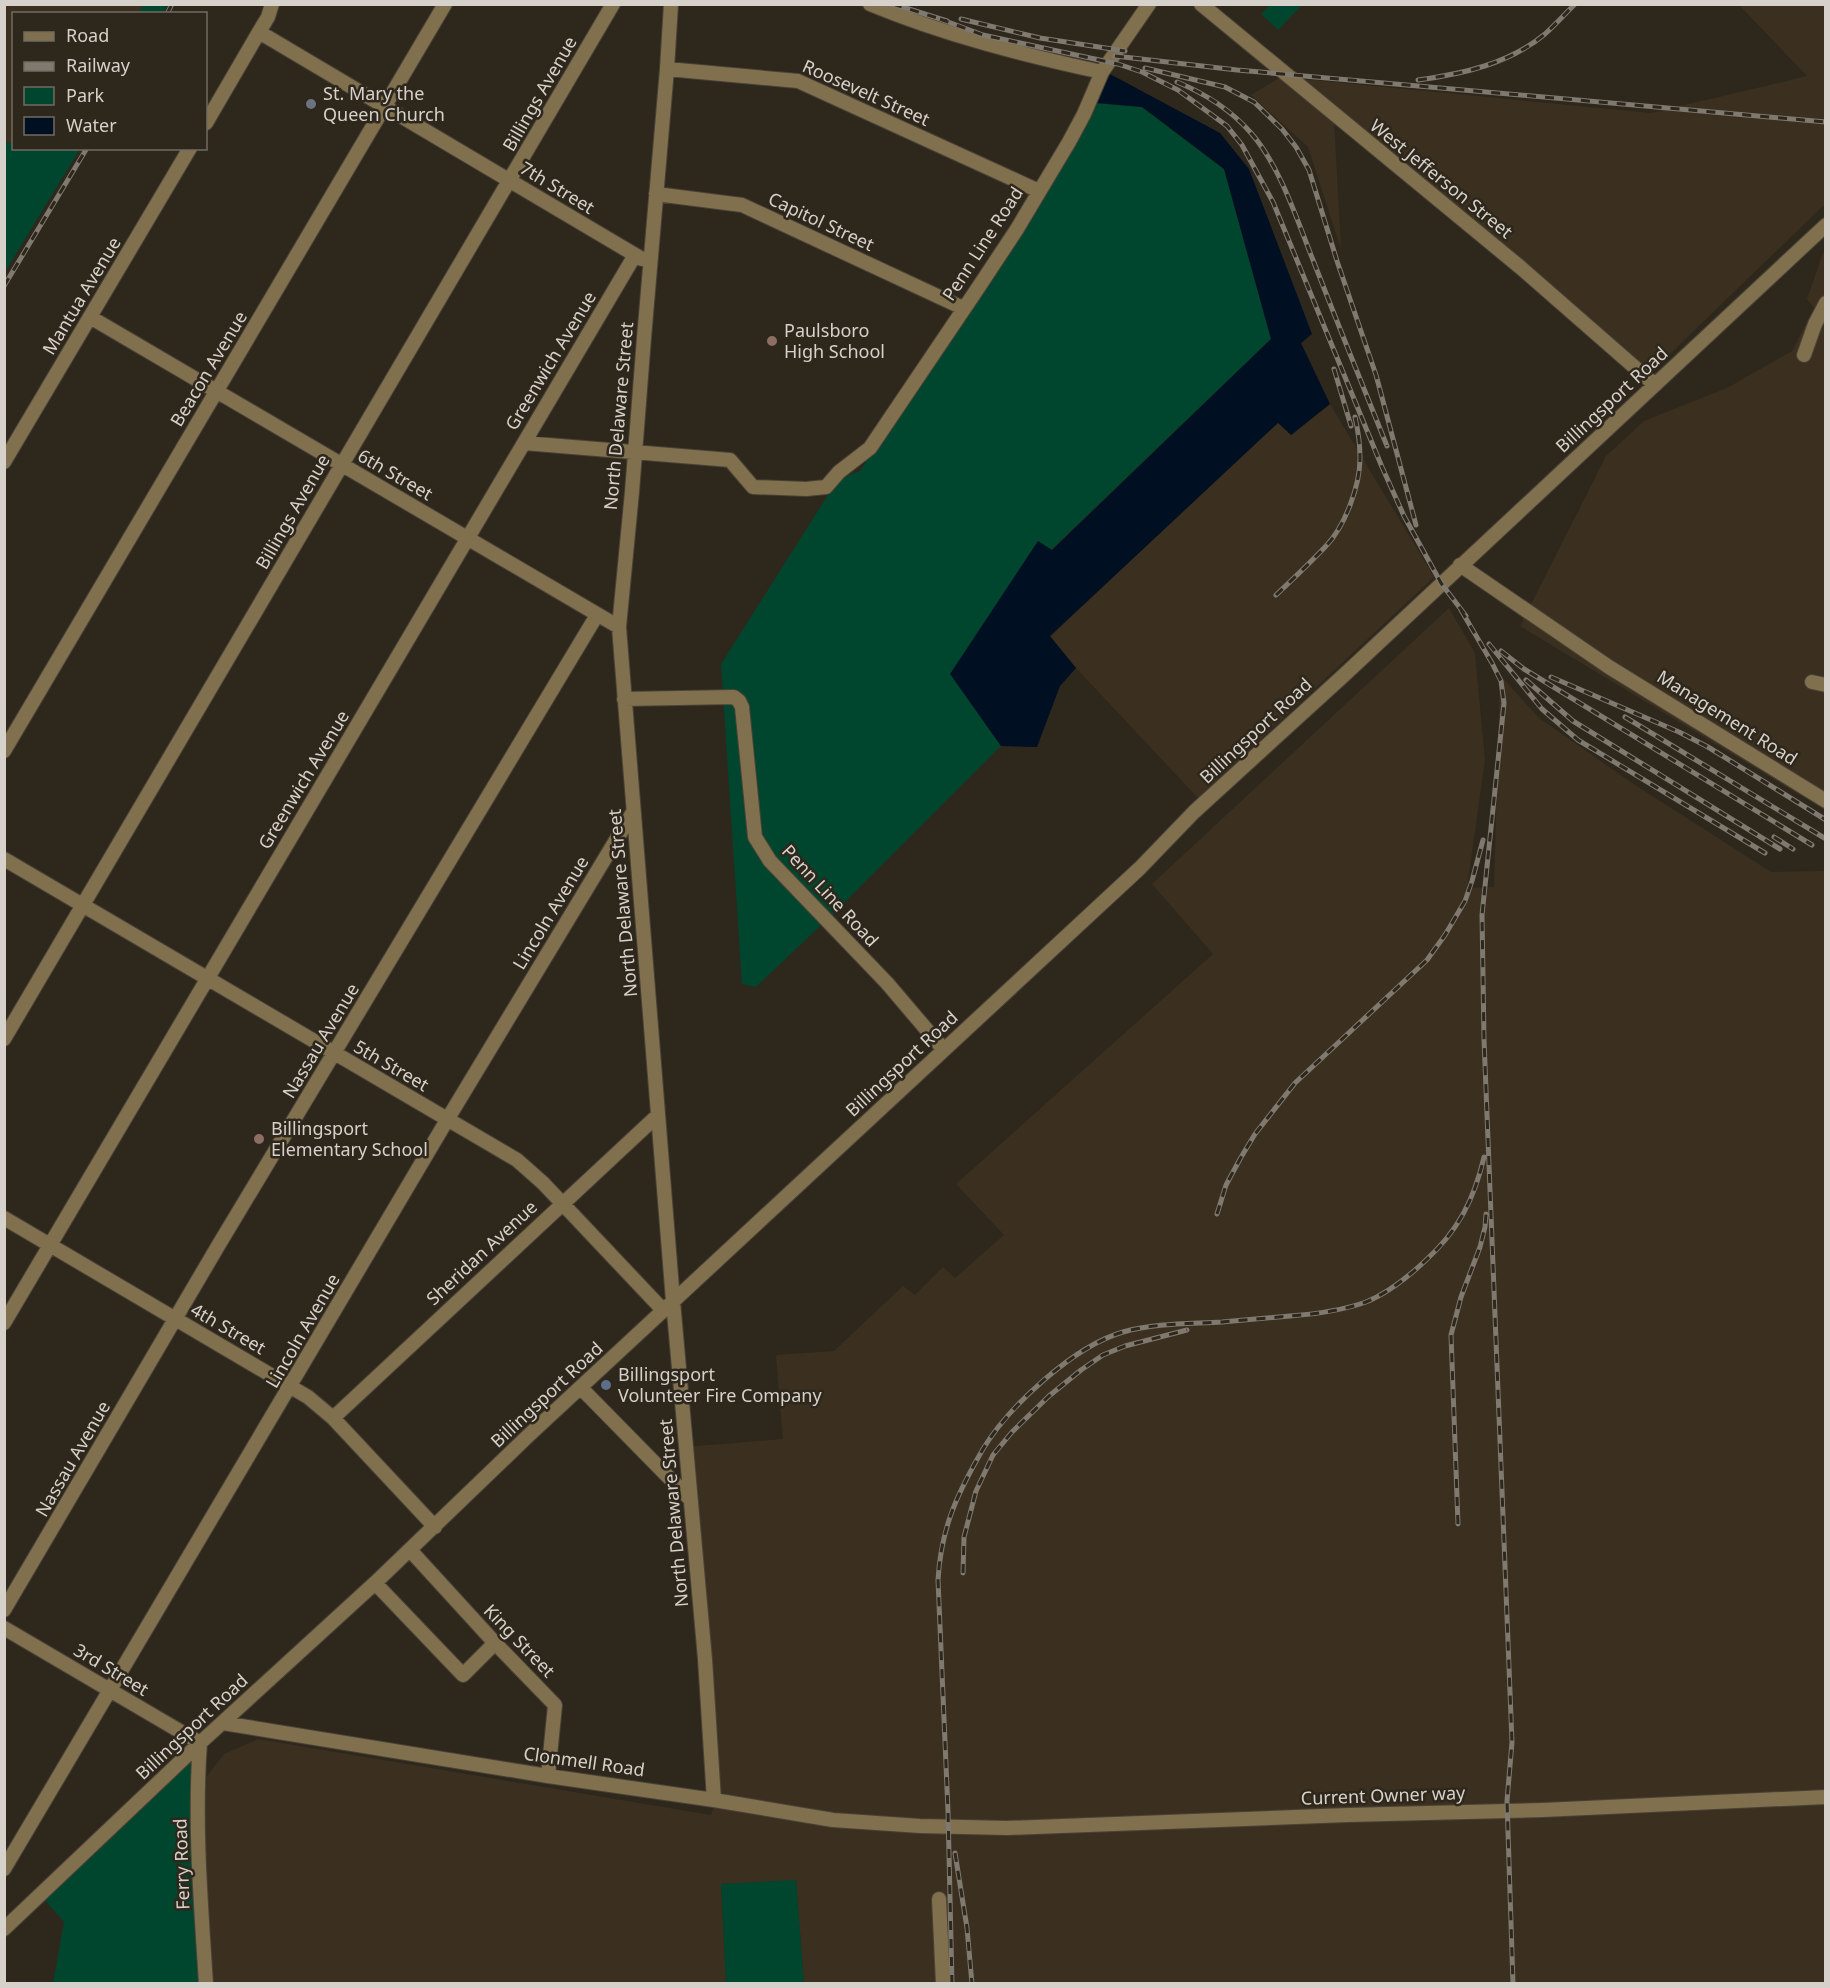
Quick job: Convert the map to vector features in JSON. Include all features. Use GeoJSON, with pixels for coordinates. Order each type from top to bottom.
{"type":"FeatureCollection","features":[{"type":"Feature","properties":{"kind":"street"},"geometry":{"type":"LineString","coordinates":[[207,121],[268,17],[272,4]]}},
{"type":"Feature","properties":{"kind":"street","name":"Beacon Avenue"},"geometry":{"type":"LineString","coordinates":[[4,752],[445,4]]}},
{"type":"Feature","properties":{"kind":"street","name":"Billings Avenue"},"geometry":{"type":"LineString","coordinates":[[4,1039],[613,4]]}},
{"type":"Feature","properties":{"kind":"street","name":"North Delaware Street"},"geometry":{"type":"LineString","coordinates":[[671,4],[619,627],[658,1115],[668,1305],[691,1500],[705,1659],[714,1800]]}},
{"type":"Feature","properties":{"kind":"street"},"geometry":{"type":"LineString","coordinates":[[870,4],[904,19],[978,42],[1102,72]]}},
{"type":"Feature","properties":{"kind":"street","name":"Penn Line Road"},"geometry":{"type":"LineString","coordinates":[[634,452],[730,460],[753,487],[806,489],[826,487],[840,472],[870,448],[1017,229],[1084,114],[1102,72],[1149,4]]}},
{"type":"Feature","properties":{"kind":"street","name":"West Jefferson Street"},"geometry":{"type":"LineString","coordinates":[[1202,4],[1520,267],[1655,385]]}},
{"type":"Feature","properties":{"kind":"street","name":"7th Street"},"geometry":{"type":"LineString","coordinates":[[259,32],[650,264]]}},
{"type":"Feature","properties":{"kind":"street","name":"Roosevelt Street"},"geometry":{"type":"LineString","coordinates":[[667,69],[798,81],[1039,191]]}},
{"type":"Feature","properties":{"kind":"street","name":"Mantua Avenue"},"geometry":{"type":"LineString","coordinates":[[4,462],[189,150]]}},
{"type":"Feature","properties":{"kind":"street","name":"Capitol Street"},"geometry":{"type":"LineString","coordinates":[[656,194],[742,205],[963,309]]}},
{"type":"Feature","properties":{"kind":"street","name":"Billingsport Road"},"geometry":{"type":"LineString","coordinates":[[4,1929],[200,1743],[435,1527],[668,1305],[1140,868],[1194,812],[1344,676],[1826,225]]}},
{"type":"Feature","properties":{"kind":"street","name":"Greenwich Avenue"},"geometry":{"type":"LineString","coordinates":[[4,1323],[635,255]]}},
{"type":"Feature","properties":{"kind":"street"},"geometry":{"type":"LineString","coordinates":[[1804,356],[1815,324],[1826,303]]}},
{"type":"Feature","properties":{"kind":"street","name":"6th Street"},"geometry":{"type":"LineString","coordinates":[[90,317],[619,627]]}},
{"type":"Feature","properties":{"kind":"street"},"geometry":{"type":"LineString","coordinates":[[524,443],[634,452]]}},
{"type":"Feature","properties":{"kind":"street","name":"Management Road"},"geometry":{"type":"LineString","coordinates":[[1460,565],[1609,667],[1826,801]]}},
{"type":"Feature","properties":{"kind":"street","name":"Nassau Avenue"},"geometry":{"type":"LineString","coordinates":[[4,1610],[597,615]]}},
{"type":"Feature","properties":{"kind":"street","name":"Penn Line Road"},"geometry":{"type":"LineString","coordinates":[[624,699],[734,698],[739,701],[742,707],[755,837],[770,861],[891,987],[944,1050]]}},
{"type":"Feature","properties":{"kind":"street","name":"Lincoln Avenue"},"geometry":{"type":"LineString","coordinates":[[4,1869],[447,1120],[633,812]]}},
{"type":"Feature","properties":{"kind":"street","name":"5th Street"},"geometry":{"type":"LineString","coordinates":[[4,859],[517,1160],[668,1305]]}},
{"type":"Feature","properties":{"kind":"street","name":"Sheridan Avenue"},"geometry":{"type":"LineString","coordinates":[[333,1418],[658,1115]]}},
{"type":"Feature","properties":{"kind":"street","name":"4th Street"},"geometry":{"type":"LineString","coordinates":[[4,1218],[291,1386],[322,1408],[435,1527]]}},
{"type":"Feature","properties":{"kind":"street"},"geometry":{"type":"LineString","coordinates":[[581,1388],[691,1500]]}},
{"type":"Feature","properties":{"kind":"street","name":"King Street"},"geometry":{"type":"LineString","coordinates":[[410,1550],[555,1705],[548,1776]]}},
{"type":"Feature","properties":{"kind":"street"},"geometry":{"type":"LineString","coordinates":[[375,1583],[463,1675],[495,1643]]}},
{"type":"Feature","properties":{"kind":"street","name":"3rd Street"},"geometry":{"type":"LineString","coordinates":[[4,1628],[200,1743]]}},
{"type":"Feature","properties":{"kind":"street","name":"Clonmell Road"},"geometry":{"type":"LineString","coordinates":[[223,1723],[833,1820],[942,1826]]}},
{"type":"Feature","properties":{"kind":"street","name":"Ferry Road"},"geometry":{"type":"LineString","coordinates":[[200,1743],[197,1781],[201,1914],[206,1983]]}},
{"type":"Feature","properties":{"kind":"street","name":"Current Owner way"},"geometry":{"type":"LineString","coordinates":[[942,1826],[1007,1828],[1543,1810],[1826,1797]]}},
{"type":"Feature","properties":{"kind":"street"},"geometry":{"type":"LineString","coordinates":[[939,1899],[943,1983]]}},
{"type":"Feature","properties":{"kind":"shaded area"},"geometry":{"type":"Polygon","coordinates":[[[4,5],[145,5],[138,12],[12,12],[12,144],[5,142],[4,5]]]}},
{"type":"Feature","properties":{"kind":"shaded area"},"geometry":{"type":"Polygon","coordinates":[[[1739,5],[1825,5],[1825,204],[1644,379],[1334,121],[1341,249],[1308,147],[1251,95],[1281,77],[1651,113],[1807,76],[1739,5]]]}},
{"type":"Feature","properties":{"kind":"shaded area"},"geometry":{"type":"Polygon","coordinates":[[[1825,251],[1825,810],[1520,626],[1606,456],[1644,421],[1727,388],[1792,351],[1814,308],[1807,299],[1825,251]]]}},
{"type":"Feature","properties":{"kind":"shaded area"},"geometry":{"type":"Polygon","coordinates":[[[1330,404],[1434,577],[1198,798],[1076,668],[1050,637],[1278,422],[1292,435],[1330,404]]]}},
{"type":"Feature","properties":{"kind":"shaded area"},"geometry":{"type":"Polygon","coordinates":[[[1449,608],[1475,653],[1485,760],[1467,888],[1494,887],[1500,675],[1539,718],[1635,785],[1771,872],[1825,871],[1825,1983],[804,1983],[796,1881],[721,1884],[726,1983],[203,1984],[204,1780],[224,1754],[258,1739],[711,1815],[714,1805],[685,1447],[783,1439],[776,1355],[834,1351],[903,1286],[915,1295],[943,1267],[955,1278],[1004,1235],[956,1184],[1213,954],[1152,884],[1449,608]]]}},
{"type":"Feature","properties":{"kind":"green space"},"geometry":{"type":"Polygon","coordinates":[[[145,4],[168,4],[164,12],[138,12],[145,4]]]}},
{"type":"Feature","properties":{"kind":"green space"},"geometry":{"type":"Polygon","coordinates":[[[1270,5],[1302,5],[1278,30],[1261,14],[1270,5]]]}},
{"type":"Feature","properties":{"kind":"green space"},"geometry":{"type":"Polygon","coordinates":[[[1096,103],[1142,107],[1224,169],[1271,339],[1051,550],[1038,542],[951,674],[1001,746],[835,912],[756,987],[742,984],[721,664],[838,479],[860,471],[1096,103]]]}},
{"type":"Feature","properties":{"kind":"green space"},"geometry":{"type":"Polygon","coordinates":[[[5,142],[12,144],[12,150],[79,150],[5,272],[5,142]]]}},
{"type":"Feature","properties":{"kind":"green space"},"geometry":{"type":"Polygon","coordinates":[[[191,1754],[203,1983],[53,1983],[64,1922],[41,1896],[191,1754]]]}},
{"type":"Feature","properties":{"kind":"green space"},"geometry":{"type":"Polygon","coordinates":[[[796,1880],[804,1983],[726,1983],[721,1884],[796,1880]]]}},
{"type":"Feature","properties":{"kind":"water"},"geometry":{"type":"Polygon","coordinates":[[[1110,74],[1220,133],[1249,169],[1312,334],[1301,343],[1330,404],[1291,435],[1278,423],[1050,636],[1076,668],[1060,686],[1037,747],[1001,746],[950,674],[1038,541],[1052,550],[1271,339],[1224,169],[1142,107],[1096,103],[1110,74]]]}},
{"type":"Feature","properties":{"kind":"railway"},"geometry":{"type":"LineString","coordinates":[[168,12],[172,4]]}},
{"type":"Feature","properties":{"kind":"railway"},"geometry":{"type":"LineString","coordinates":[[893,4],[947,21]]}},
{"type":"Feature","properties":{"kind":"railway"},"geometry":{"type":"LineString","coordinates":[[1418,80],[1468,71],[1516,53],[1545,34],[1575,4]]}},
{"type":"Feature","properties":{"kind":"railway"},"geometry":{"type":"LineString","coordinates":[[940,19],[983,35],[1118,64],[1142,72],[1178,90],[1227,126],[1242,145],[1273,202],[1404,516],[1441,583],[1466,616]]}},
{"type":"Feature","properties":{"kind":"railway"},"geometry":{"type":"LineString","coordinates":[[961,19],[1040,38],[1125,51]]}},
{"type":"Feature","properties":{"kind":"railway"},"geometry":{"type":"LineString","coordinates":[[1115,56],[1237,70],[1826,122]]}},
{"type":"Feature","properties":{"kind":"railway"},"geometry":{"type":"LineString","coordinates":[[1145,68],[1225,87],[1254,102],[1282,129],[1296,147],[1309,170],[1376,375],[1416,525]]}},
{"type":"Feature","properties":{"kind":"railway"},"geometry":{"type":"LineString","coordinates":[[1177,82],[1208,97],[1235,117],[1251,133],[1271,161],[1294,211],[1387,446]]}},
{"type":"Feature","properties":{"kind":"railway"},"geometry":{"type":"LineString","coordinates":[[4,286],[86,150]]}},
{"type":"Feature","properties":{"kind":"railway"},"geometry":{"type":"LineString","coordinates":[[1334,369],[1351,426]]}},
{"type":"Feature","properties":{"kind":"railway"},"geometry":{"type":"LineString","coordinates":[[1276,595],[1326,546],[1345,517],[1354,493],[1359,469],[1359,442],[1355,417]]}},
{"type":"Feature","properties":{"kind":"railway"},"geometry":{"type":"LineString","coordinates":[[1461,610],[1501,681],[1504,703],[1482,915],[1484,1039],[1512,1742],[1507,1801],[1513,1984]]}},
{"type":"Feature","properties":{"kind":"railway"},"geometry":{"type":"LineString","coordinates":[[1489,644],[1542,709],[1578,740],[1765,853]]}},
{"type":"Feature","properties":{"kind":"railway"},"geometry":{"type":"LineString","coordinates":[[1501,651],[1524,669],[1812,845]]}},
{"type":"Feature","properties":{"kind":"railway"},"geometry":{"type":"LineString","coordinates":[[1551,677],[1679,732],[1708,747],[1826,820]]}},
{"type":"Feature","properties":{"kind":"railway"},"geometry":{"type":"LineString","coordinates":[[1526,680],[1573,721],[1780,849]]}},
{"type":"Feature","properties":{"kind":"railway"},"geometry":{"type":"LineString","coordinates":[[1625,717],[1826,839]]}},
{"type":"Feature","properties":{"kind":"railway"},"geometry":{"type":"LineString","coordinates":[[1774,837],[1793,849]]}},
{"type":"Feature","properties":{"kind":"railway"},"geometry":{"type":"LineString","coordinates":[[1217,1214],[1226,1185],[1240,1159],[1255,1134],[1295,1083],[1427,960],[1445,935],[1465,901],[1483,840]]}},
{"type":"Feature","properties":{"kind":"railway"},"geometry":{"type":"LineString","coordinates":[[952,1984],[948,1811],[938,1580],[943,1544],[952,1512],[965,1481],[983,1449],[1009,1415],[1044,1380],[1084,1350],[1104,1339],[1147,1327],[1328,1312],[1357,1305],[1382,1294],[1412,1273],[1437,1250],[1456,1226],[1470,1201],[1484,1157]]}},
{"type":"Feature","properties":{"kind":"railway"},"geometry":{"type":"LineString","coordinates":[[1458,1524],[1451,1335],[1461,1297],[1480,1247],[1486,1214]]}},
{"type":"Feature","properties":{"kind":"railway"},"geometry":{"type":"LineString","coordinates":[[963,1573],[964,1537],[976,1491],[993,1455],[1012,1432],[1049,1396],[1103,1355],[1125,1346],[1187,1330]]}},
{"type":"Feature","properties":{"kind":"railway"},"geometry":{"type":"LineString","coordinates":[[955,1853],[967,1928],[972,1984]]}},
{"type":"Feature","properties":{"kind":"place","name":"St. Mary the Queen Church"},"geometry":{"type":"Point","coordinates":[311,104]}},
{"type":"Feature","properties":{"kind":"place","name":"Paulsboro High School"},"geometry":{"type":"Point","coordinates":[772,341]}},
{"type":"Feature","properties":{"kind":"place","name":"Billingsport Elementary School"},"geometry":{"type":"Point","coordinates":[259,1139]}},
{"type":"Feature","properties":{"kind":"place","name":"Billingsport Volunteer Fire Company"},"geometry":{"type":"Point","coordinates":[606,1385]}}]}
